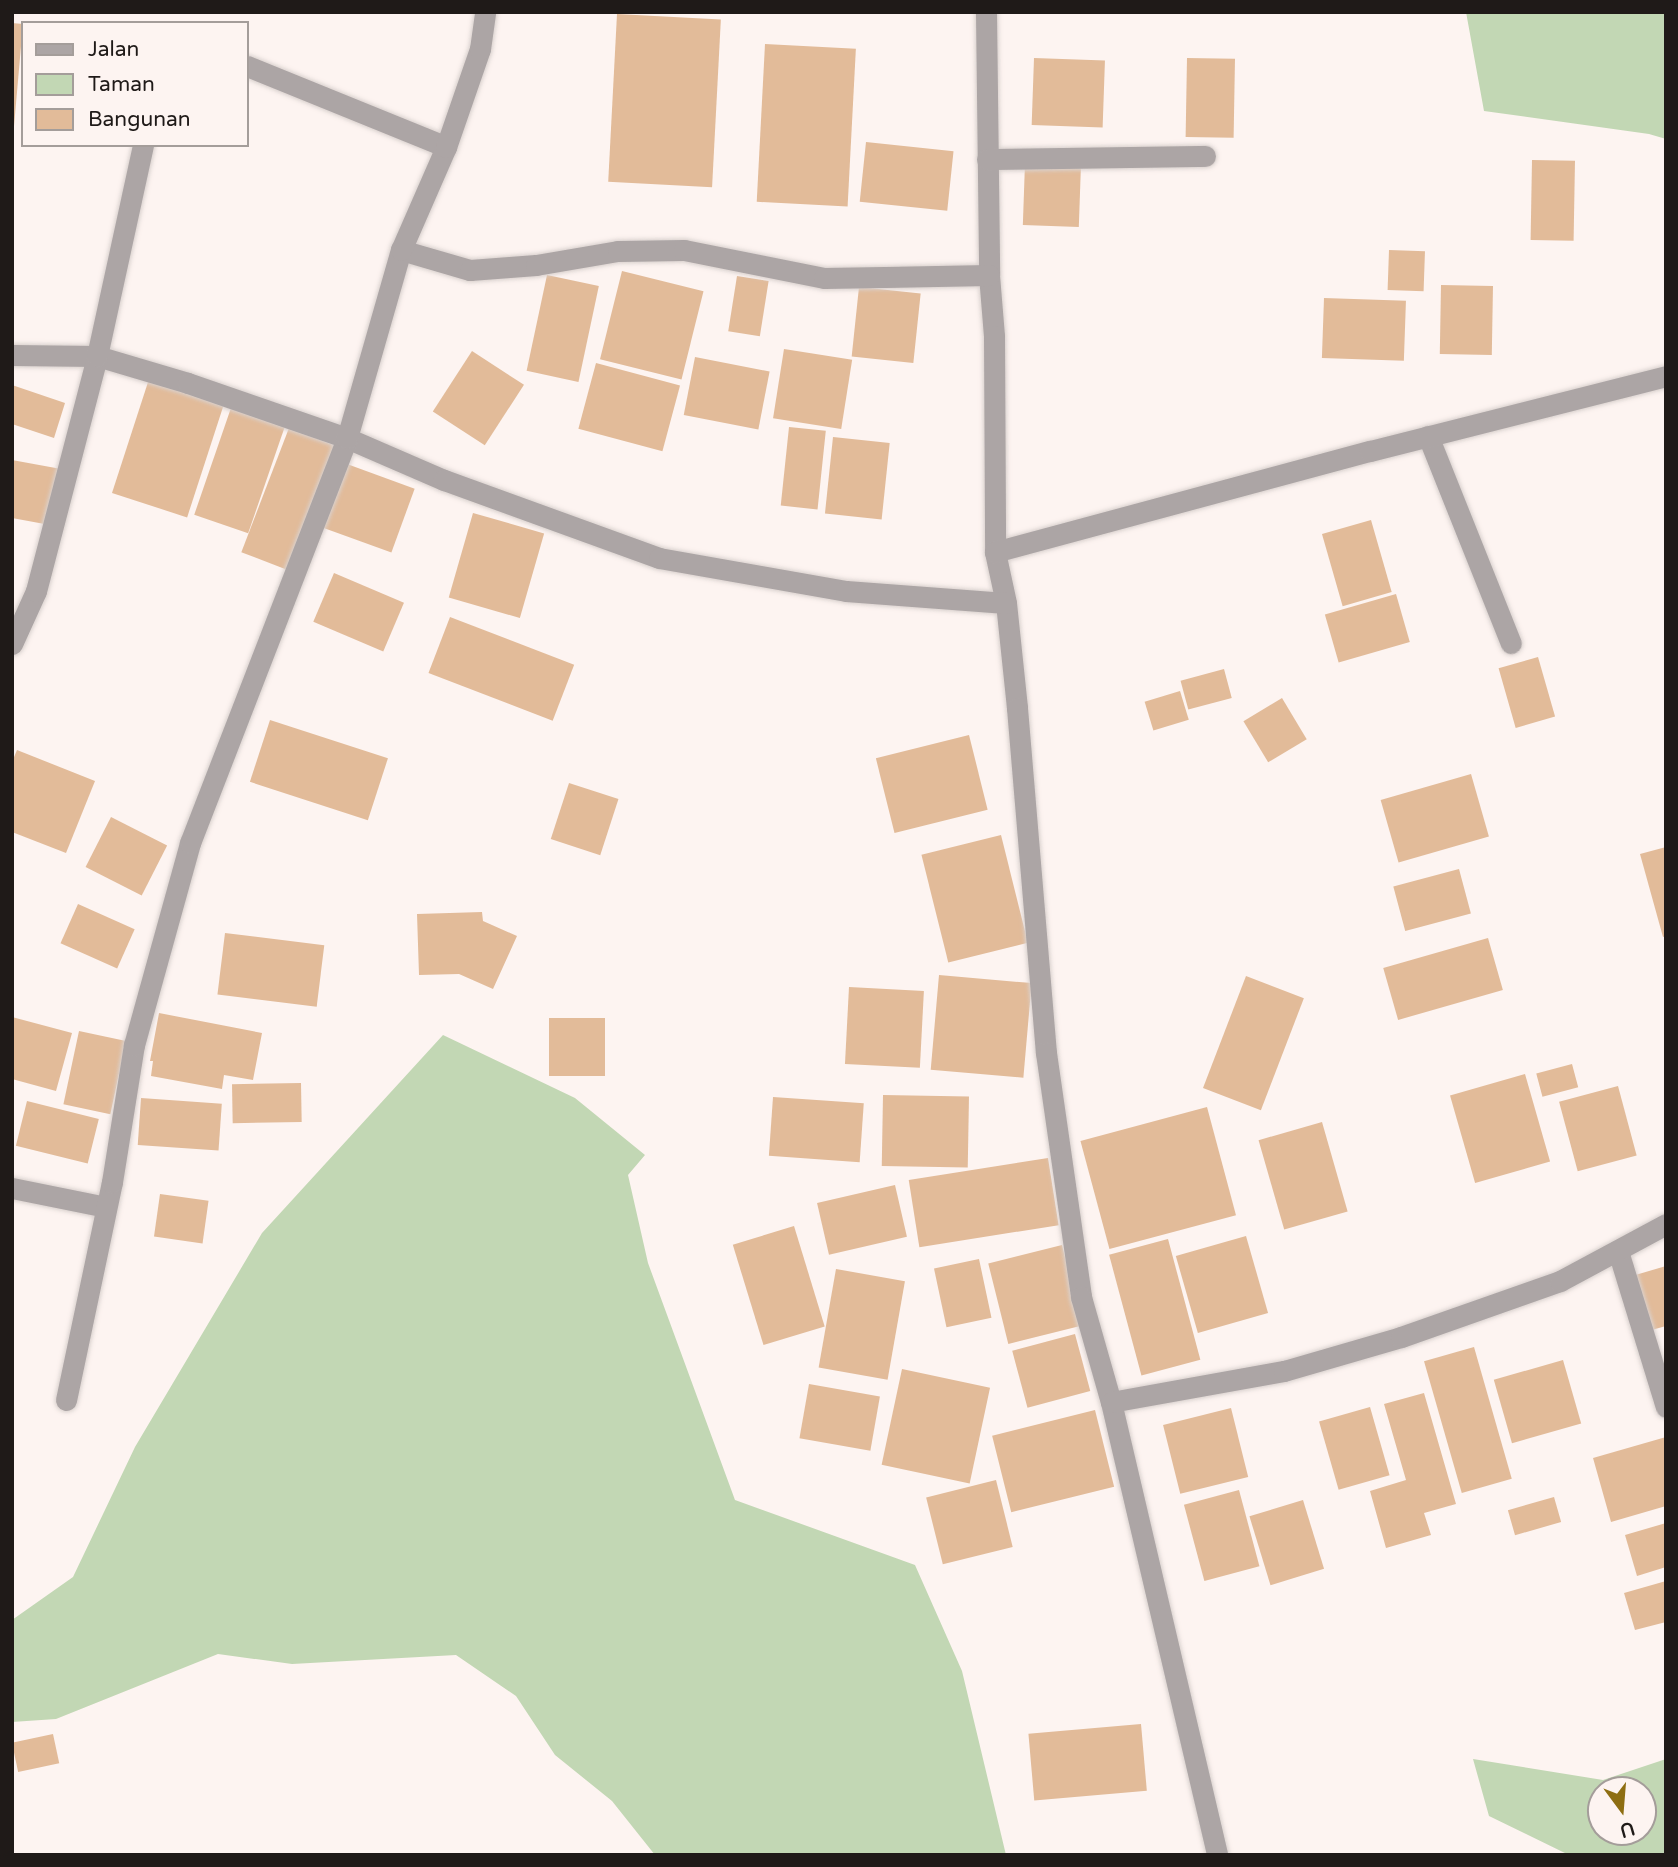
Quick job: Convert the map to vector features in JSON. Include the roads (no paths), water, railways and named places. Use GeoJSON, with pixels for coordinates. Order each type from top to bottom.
{"type":"FeatureCollection","features":[{"type":"Feature","properties":{"kind":"street"},"geometry":{"type":"LineString","coordinates":[[66,1400],[106,1207],[134,1045],[190,843],[347,438],[401,250],[446,147],[480,49],[485,12]]}},
{"type":"Feature","properties":{"kind":"street"},"geometry":{"type":"LineString","coordinates":[[986,12],[989,275],[995,337],[995,552],[1006,603],[1046,1053],[1081,1297],[1111,1402],[1217,1855]]}},
{"type":"Feature","properties":{"kind":"street"},"geometry":{"type":"LineString","coordinates":[[248,66],[446,147]]}},
{"type":"Feature","properties":{"kind":"street"},"geometry":{"type":"LineString","coordinates":[[12,644],[36,591],[97,356],[143,147]]}},
{"type":"Feature","properties":{"kind":"street"},"geometry":{"type":"LineString","coordinates":[[987,159],[1205,156]]}},
{"type":"Feature","properties":{"kind":"street"},"geometry":{"type":"LineString","coordinates":[[401,250],[470,270],[536,265],[618,251],[684,250],[824,278],[989,275]]}},
{"type":"Feature","properties":{"kind":"street"},"geometry":{"type":"LineString","coordinates":[[12,355],[97,356],[188,383],[347,438],[443,480],[659,558],[846,590],[1006,603]]}},
{"type":"Feature","properties":{"kind":"street"},"geometry":{"type":"LineString","coordinates":[[995,552],[1428,436],[1666,376]]}},
{"type":"Feature","properties":{"kind":"street"},"geometry":{"type":"LineString","coordinates":[[1428,436],[1511,643]]}},
{"type":"Feature","properties":{"kind":"street"},"geometry":{"type":"LineString","coordinates":[[12,1188],[106,1207]]}},
{"type":"Feature","properties":{"kind":"street"},"geometry":{"type":"LineString","coordinates":[[1111,1402],[1284,1371],[1401,1337],[1560,1281],[1666,1224]]}},
{"type":"Feature","properties":{"kind":"street"},"geometry":{"type":"LineString","coordinates":[[1618,1251],[1666,1407]]}}]}
